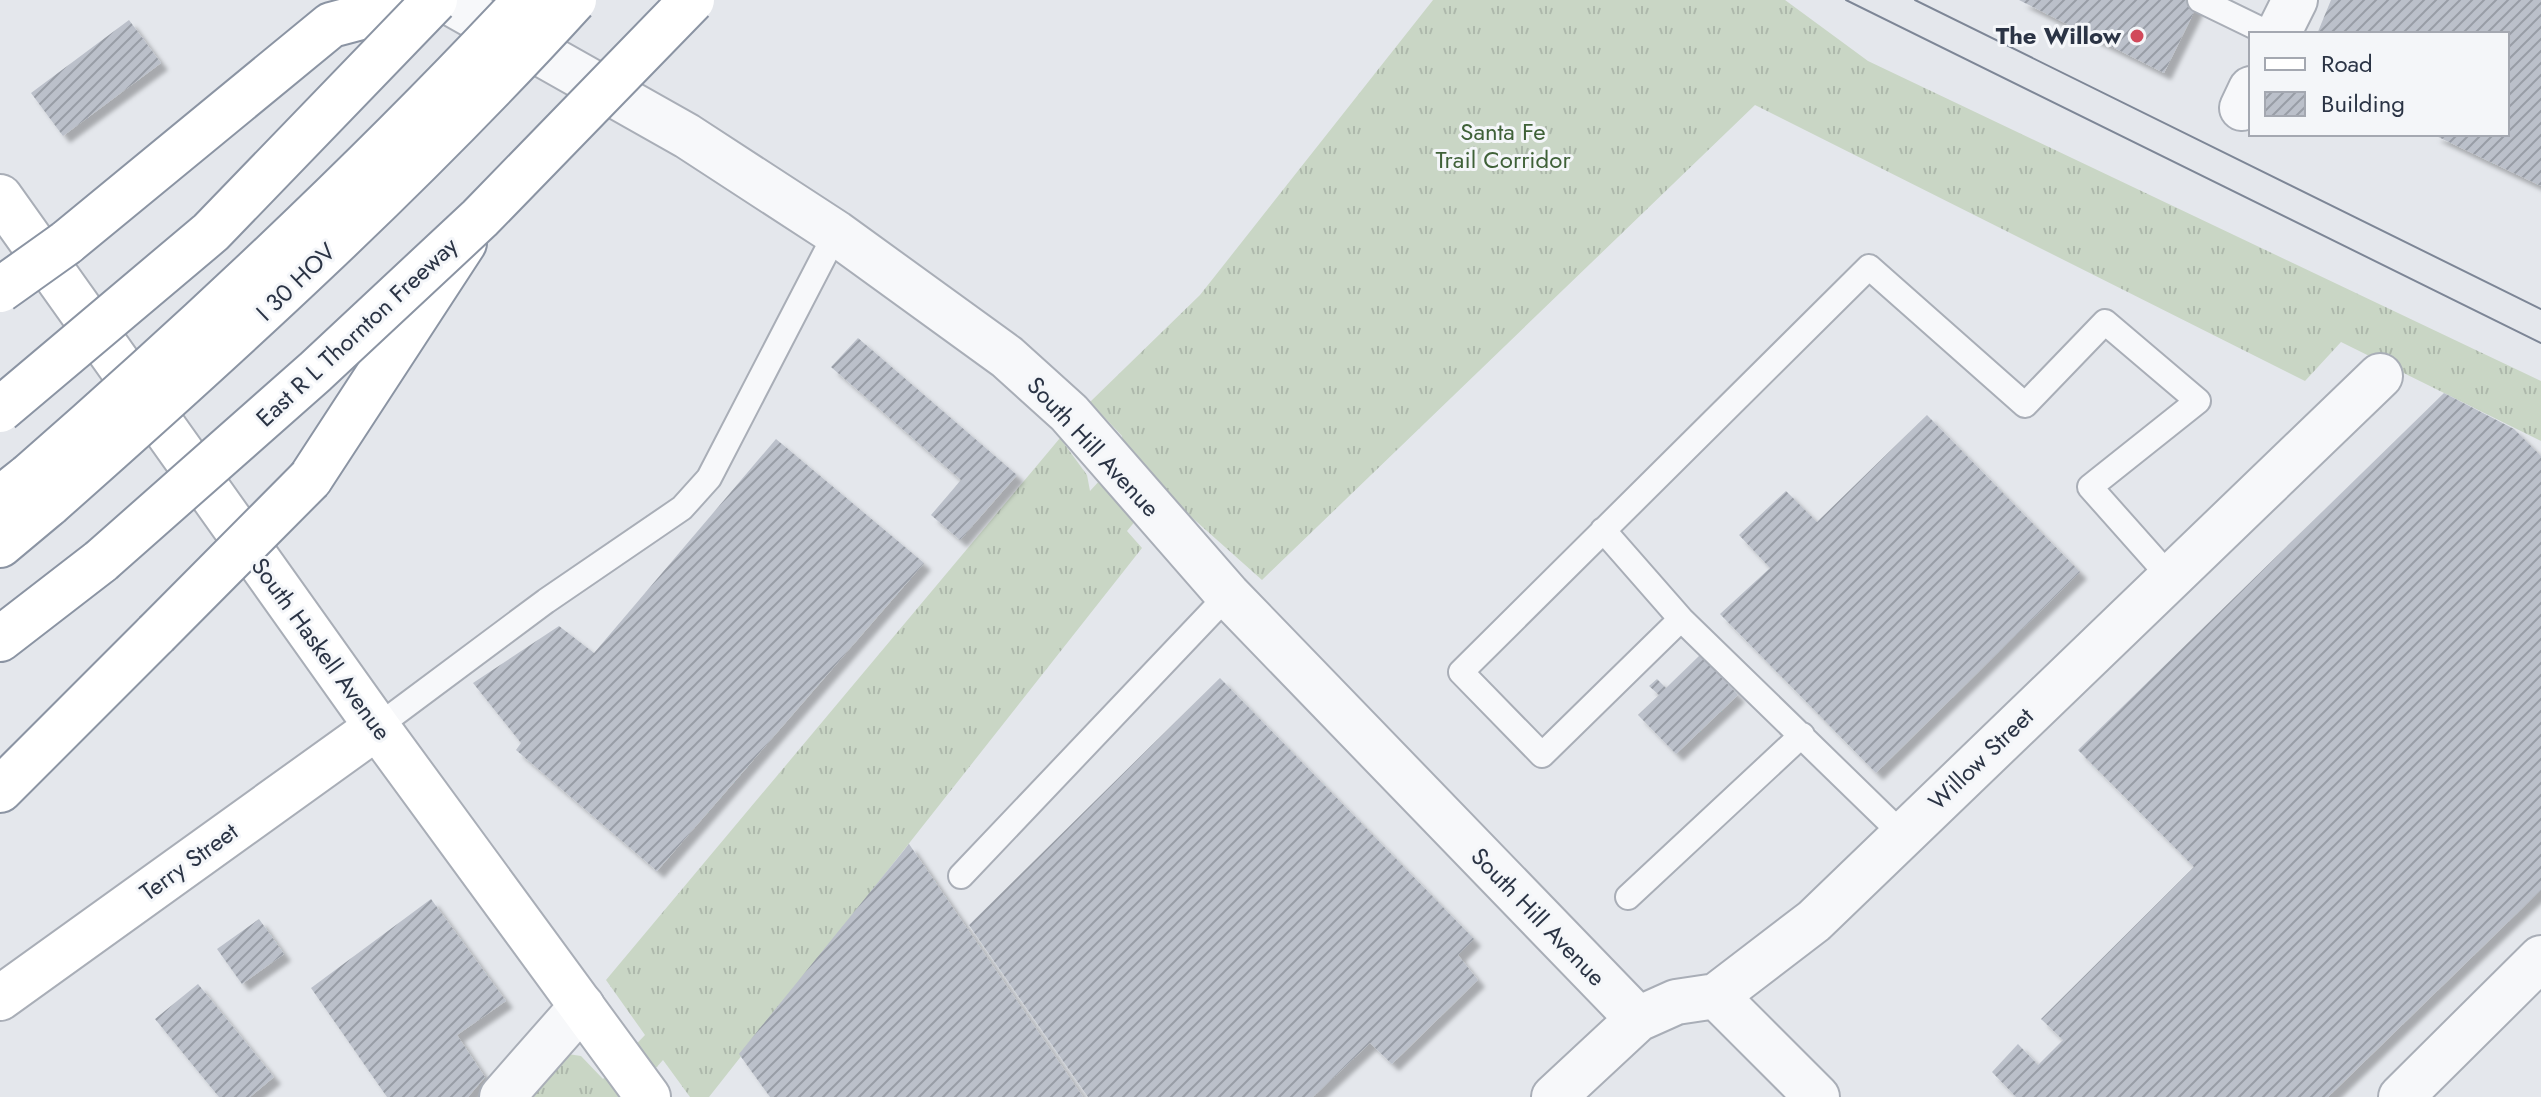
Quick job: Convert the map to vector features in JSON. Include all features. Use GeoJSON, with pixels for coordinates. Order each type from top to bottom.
{"type":"FeatureCollection","features":[{"type":"Feature","properties":{"kind":"main road"},"geometry":{"type":"LineString","coordinates":[[0,290],[66,243],[331,25],[425,0]]}},
{"type":"Feature","properties":{"kind":"main road"},"geometry":{"type":"LineString","coordinates":[[0,410],[211,232],[435,0]]}},
{"type":"Feature","properties":{"kind":"main road","name":"I 30 HOV"},"geometry":{"type":"LineString","coordinates":[[0,545],[26,493],[425,109],[526,0]]}},
{"type":"Feature","properties":{"kind":"main road","name":"I 30 HOV"},"geometry":{"type":"LineString","coordinates":[[26,493],[264,313],[443,137],[574,0]]}},
{"type":"Feature","properties":{"kind":"main road","name":"East R L Thornton Freeway"},"geometry":{"type":"LineString","coordinates":[[0,639],[101,561],[315,372],[480,218],[692,0]]}},
{"type":"Feature","properties":{"kind":"main road","name":"South Haskell Avenue"},"geometry":{"type":"LineString","coordinates":[[0,197],[377,727],[648,1097]]}},
{"type":"Feature","properties":{"kind":"main road"},"geometry":{"type":"LineString","coordinates":[[0,790],[310,479],[480,218]]}},
{"type":"Feature","properties":{"kind":"main road","name":"Terry Street"},"geometry":{"type":"LineString","coordinates":[[0,998],[377,727]]}},
{"type":"Feature","properties":{"kind":"street","name":"South Hill Avenue"},"geometry":{"type":"LineString","coordinates":[[446,0],[687,136],[836,233],[1007,357],[1069,413],[1228,595],[1638,1019]]}},
{"type":"Feature","properties":{"kind":"street"},"geometry":{"type":"LineString","coordinates":[[2279,32],[2295,0]]}},
{"type":"Feature","properties":{"kind":"street","name":"Willow Street"},"geometry":{"type":"LineString","coordinates":[[1554,1097],[1638,1019],[1676,1002],[1716,996],[1814,921],[2380,376]]}},
{"type":"Feature","properties":{"kind":"street"},"geometry":{"type":"LineString","coordinates":[[2401,1097],[2541,958]]}},
{"type":"Feature","properties":{"kind":"street"},"geometry":{"type":"LineString","coordinates":[[1716,996],[1817,1097]]}},
{"type":"Feature","properties":{"kind":"street"},"geometry":{"type":"LineString","coordinates":[[502,1097],[582,1006]]}},
{"type":"Feature","properties":{"kind":"lane"},"geometry":{"type":"LineString","coordinates":[[2200,0],[2266,32]]}},
{"type":"Feature","properties":{"kind":"lane"},"geometry":{"type":"LineString","coordinates":[[377,727],[546,601],[682,508],[709,478],[836,233]]}},
{"type":"Feature","properties":{"kind":"lane"},"geometry":{"type":"LineString","coordinates":[[1681,619],[1542,755],[1461,672],[1869,267],[2025,405],[2105,322],[2198,401],[2090,487],[2170,577]]}},
{"type":"Feature","properties":{"kind":"lane"},"geometry":{"type":"LineString","coordinates":[[1603,530],[1681,619],[1903,835]]}},
{"type":"Feature","properties":{"kind":"lane"},"geometry":{"type":"LineString","coordinates":[[961,876],[1228,595]]}},
{"type":"Feature","properties":{"kind":"lane"},"geometry":{"type":"LineString","coordinates":[[1628,897],[1802,735]]}},
{"type":"Feature","properties":{"kind":"green space","name":"Santa Fe Trail Corridor"},"geometry":{"type":"Polygon","coordinates":[[[1433,0],[1785,0],[1868,61],[2541,381],[2541,441],[2341,342],[2305,381],[1755,105],[1262,580],[1161,490],[1127,531],[1142,548],[709,1097],[690,1097],[663,1060],[630,1097],[531,1097],[568,1054],[581,1056],[603,1079],[645,1035],[606,980],[1060,438],[1087,475],[1090,491],[1123,455],[1122,436],[1090,402],[1200,295],[1433,0]]]}},
{"type":"Feature","properties":{"kind":"building","name":"The Willow"},"geometry":{"type":"Polygon","coordinates":[[[2019,0],[2200,0],[2164,73],[2019,0]]]}},
{"type":"Feature","properties":{"kind":"building"},"geometry":{"type":"Polygon","coordinates":[[[2331,0],[2541,0],[2541,186],[2436,136],[2509,136],[2509,32],[2318,32],[2331,0]]]}},
{"type":"Feature","properties":{"kind":"building"},"geometry":{"type":"Polygon","coordinates":[[[129,20],[161,63],[63,136],[31,93],[129,20]]]}},
{"type":"Feature","properties":{"kind":"building"},"geometry":{"type":"Polygon","coordinates":[[[858,338],[1017,475],[960,540],[931,515],[961,480],[831,367],[858,338]]]}},
{"type":"Feature","properties":{"kind":"building"},"geometry":{"type":"Polygon","coordinates":[[[2444,393],[2514,429],[2541,456],[2541,890],[2328,1097],[2016,1097],[1992,1072],[2018,1044],[2038,1065],[2063,1040],[2041,1019],[2194,867],[2078,750],[2444,393]]]}},
{"type":"Feature","properties":{"kind":"building"},"geometry":{"type":"Polygon","coordinates":[[[1927,415],[2080,572],[1876,773],[1720,614],[1770,568],[1739,535],[1786,491],[1817,522],[1927,415]]]}},
{"type":"Feature","properties":{"kind":"building"},"geometry":{"type":"Polygon","coordinates":[[[776,439],[924,563],[657,871],[516,750],[521,743],[473,683],[559,626],[594,653],[776,439]]]}},
{"type":"Feature","properties":{"kind":"building"},"geometry":{"type":"Polygon","coordinates":[[[1700,655],[1738,695],[1676,754],[1638,715],[1659,695],[1649,686],[1657,679],[1666,688],[1700,655]]]}},
{"type":"Feature","properties":{"kind":"building"},"geometry":{"type":"Polygon","coordinates":[[[1220,678],[1474,939],[1458,955],[1478,980],[1392,1064],[1370,1043],[1313,1097],[1088,1097],[969,925],[1220,678]]]}},
{"type":"Feature","properties":{"kind":"building"},"geometry":{"type":"Polygon","coordinates":[[[909,844],[1083,1097],[770,1097],[739,1054],[909,844]]]}},
{"type":"Feature","properties":{"kind":"building"},"geometry":{"type":"Polygon","coordinates":[[[431,899],[506,1001],[457,1035],[485,1077],[468,1097],[387,1097],[311,988],[431,899]]]}},
{"type":"Feature","properties":{"kind":"building"},"geometry":{"type":"Polygon","coordinates":[[[259,919],[284,954],[242,984],[217,949],[259,919]]]}},
{"type":"Feature","properties":{"kind":"building"},"geometry":{"type":"Polygon","coordinates":[[[198,984],[274,1077],[250,1097],[219,1097],[155,1019],[198,984]]]}},
{"type":"Feature","properties":{"kind":"tram line"},"geometry":{"type":"LineString","coordinates":[[1846,0],[2541,343]]}},
{"type":"Feature","properties":{"kind":"tram line"},"geometry":{"type":"LineString","coordinates":[[1915,0],[2541,309]]}},
{"type":"Feature","properties":{"kind":"place","name":"The Willow"},"geometry":{"type":"Point","coordinates":[2137,36]}}]}
